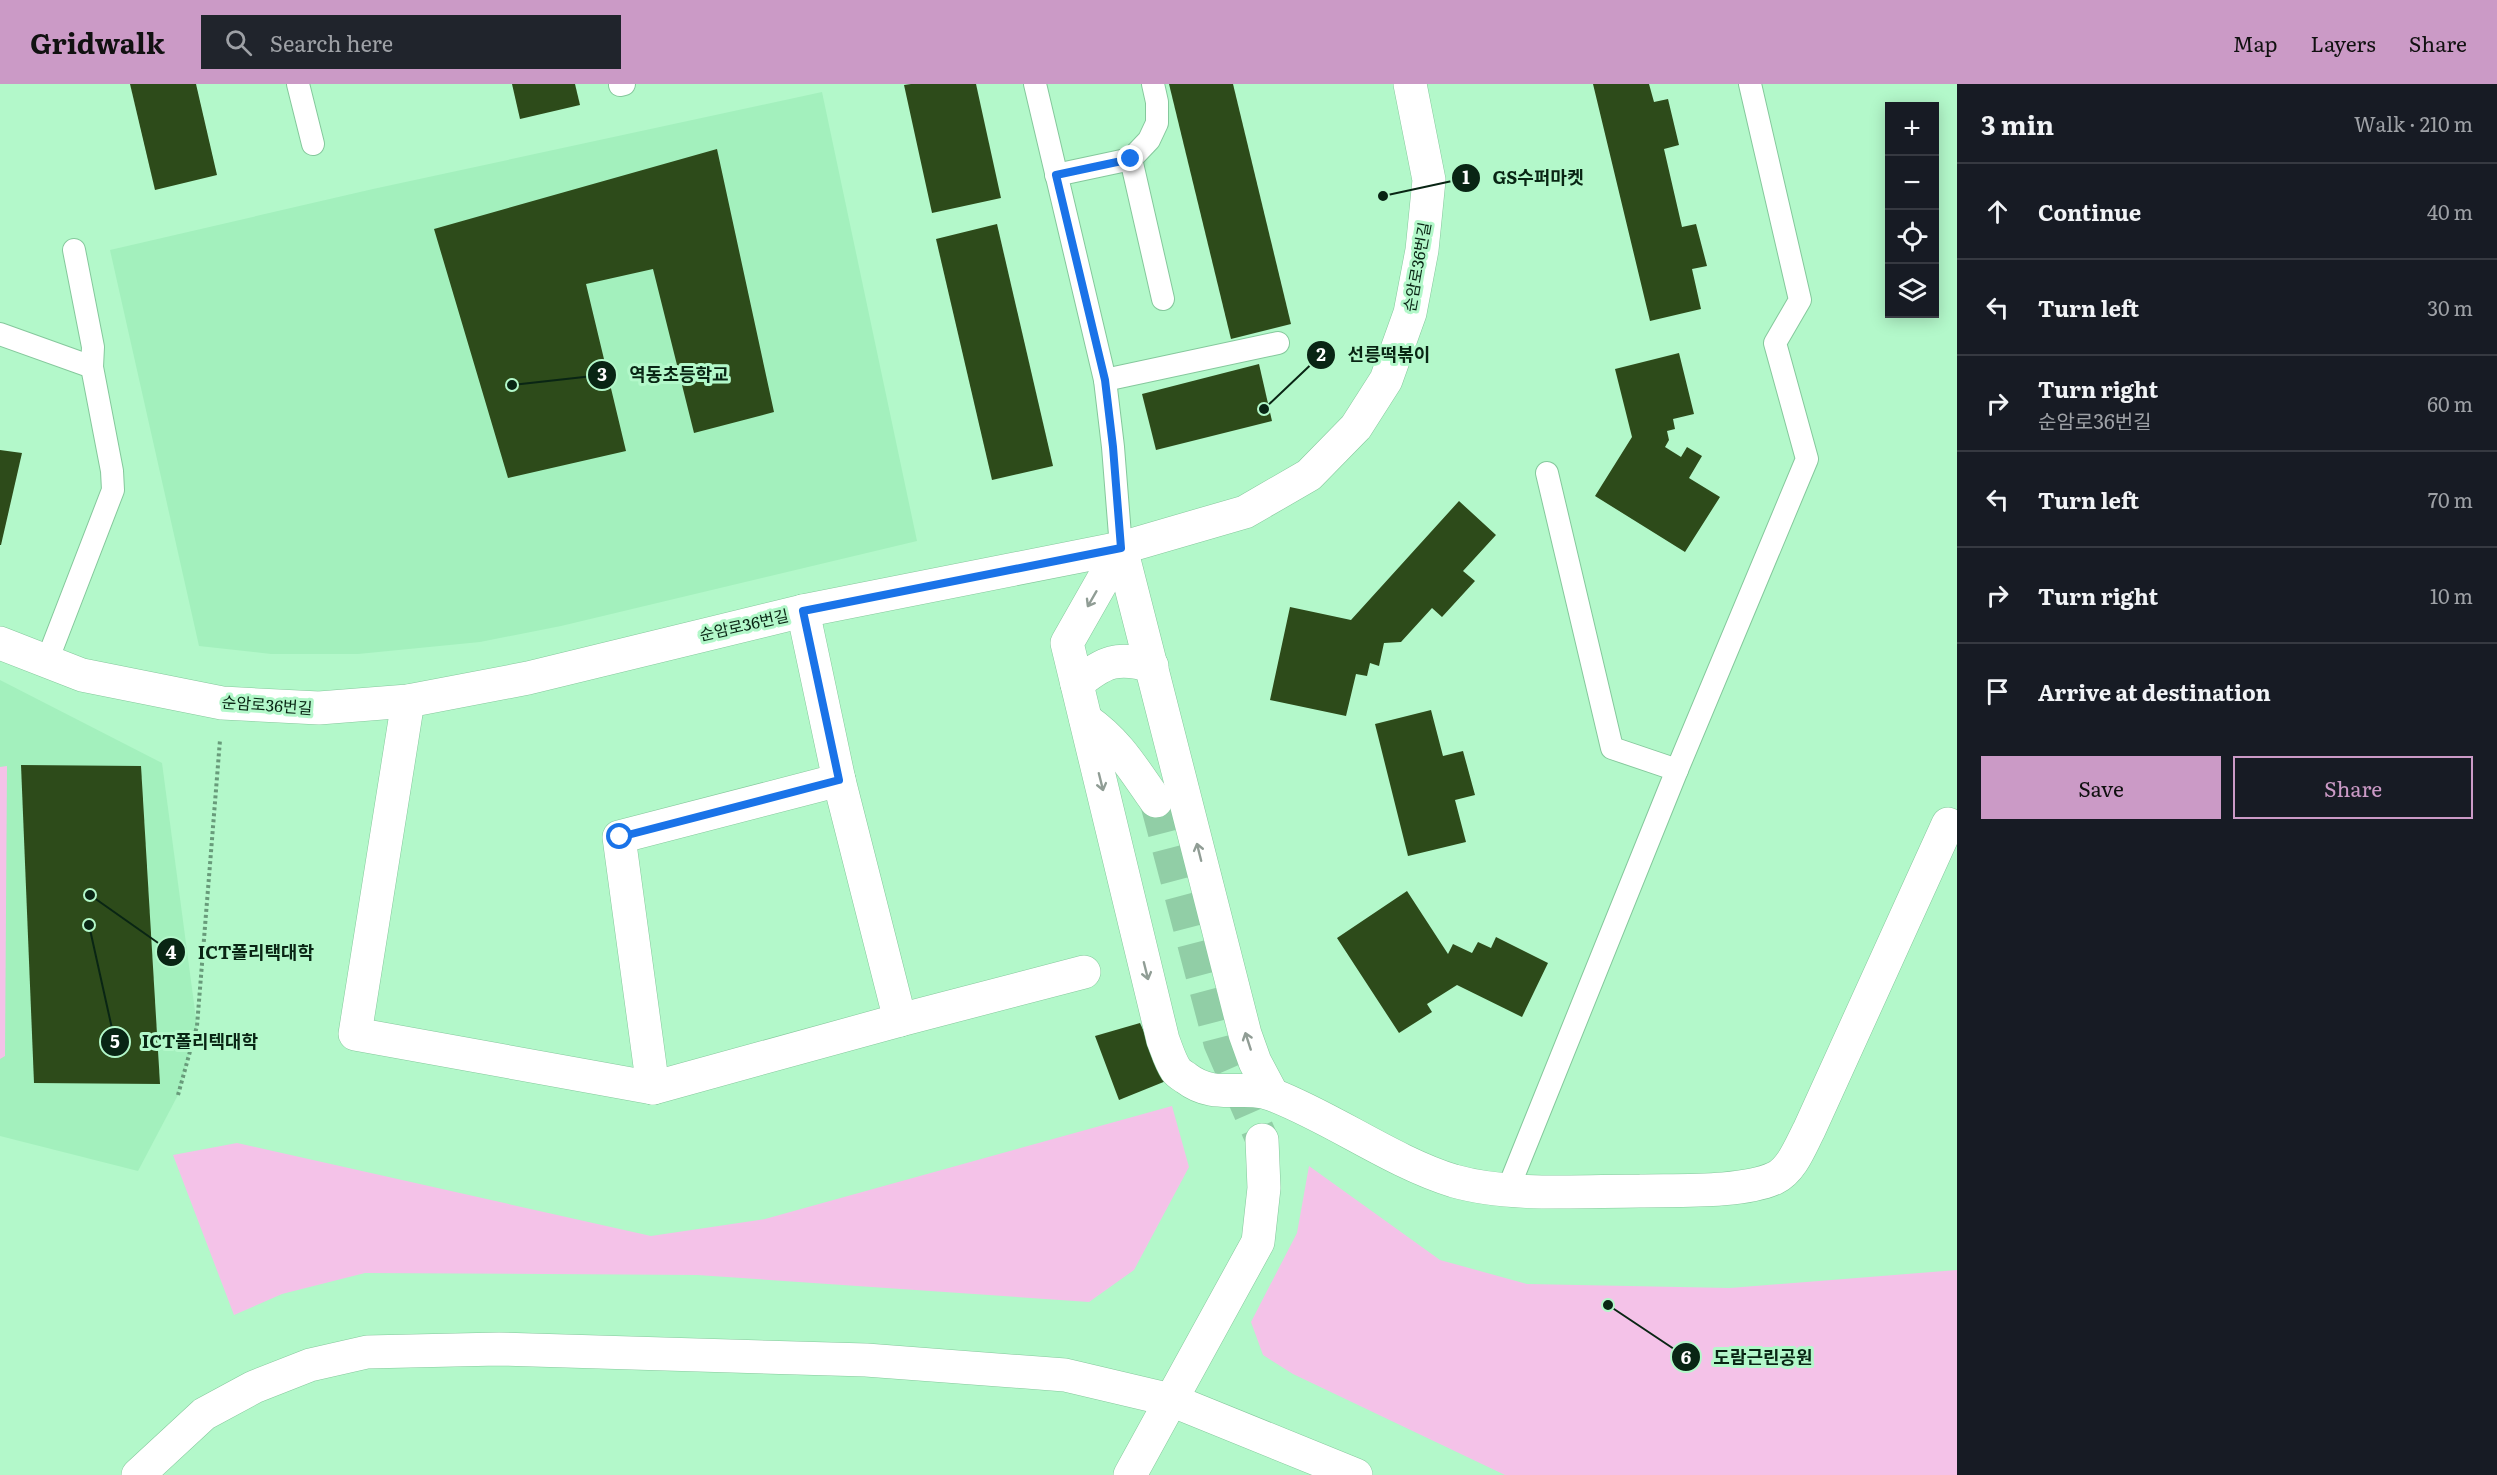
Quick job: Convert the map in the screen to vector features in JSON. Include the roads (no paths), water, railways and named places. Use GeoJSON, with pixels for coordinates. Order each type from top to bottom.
{"type":"FeatureCollection","features":[{"type":"Feature","properties":{"kind":"street","name":"순암로36번길"},"geometry":{"type":"LineString","coordinates":[[0,643],[82,675],[222,703],[320,708],[408,701],[528,678],[803,611],[1121,548],[1245,512],[1309,475],[1356,426],[1386,380],[1410,314],[1422,250],[1429,180],[1410,84]]}},
{"type":"Feature","properties":{"kind":"street"},"geometry":{"type":"LineString","coordinates":[[1121,548],[1245,1034],[1255,1062],[1272,1094]]}},
{"type":"Feature","properties":{"kind":"street"},"geometry":{"type":"LineString","coordinates":[[1121,548],[1067,643],[1163,1041],[1177,1071],[1195,1085],[1213,1092],[1239,1090],[1272,1094],[1404,1160],[1454,1181],[1508,1189],[1576,1193],[1689,1190],[1744,1185],[1777,1177],[1794,1158],[1809,1130],[1948,824]]}},
{"type":"Feature","properties":{"kind":"street"},"geometry":{"type":"LineString","coordinates":[[803,611],[839,780],[900,1020]]}},
{"type":"Feature","properties":{"kind":"street"},"geometry":{"type":"LineString","coordinates":[[1077,684],[1095,668],[1115,661],[1133,661],[1152,666]]}},
{"type":"Feature","properties":{"kind":"street"},"geometry":{"type":"LineString","coordinates":[[408,701],[355,1035],[652,1088],[1084,972]]}},
{"type":"Feature","properties":{"kind":"street"},"geometry":{"type":"LineString","coordinates":[[1086,720],[1106,734],[1119,748],[1156,801],[1164,712]]}},
{"type":"Feature","properties":{"kind":"street"},"geometry":{"type":"LineString","coordinates":[[652,1088],[620,837],[839,780]]}},
{"type":"Feature","properties":{"kind":"street"},"geometry":{"type":"LineString","coordinates":[[1130,1475],[1258,1242],[1264,1188],[1262,1140]]}},
{"type":"Feature","properties":{"kind":"street"},"geometry":{"type":"LineString","coordinates":[[138,1475],[204,1414],[254,1387],[310,1365],[368,1352],[499,1349],[866,1360],[1065,1375],[1171,1400],[1356,1475]]}},
{"type":"Feature","properties":{"kind":"lane"},"geometry":{"type":"LineString","coordinates":[[297,84],[313,144]]}},
{"type":"Feature","properties":{"kind":"lane"},"geometry":{"type":"LineString","coordinates":[[1035,84],[1105,380],[1121,548]]}},
{"type":"Feature","properties":{"kind":"lane"},"geometry":{"type":"LineString","coordinates":[[1056,175],[1131,159],[1149,140],[1157,123],[1157,102],[1153,84]]}},
{"type":"Feature","properties":{"kind":"lane"},"geometry":{"type":"LineString","coordinates":[[1508,1189],[1677,770],[1807,459],[1775,344],[1800,300],[1750,84]]}},
{"type":"Feature","properties":{"kind":"lane"},"geometry":{"type":"LineString","coordinates":[[1131,159],[1163,299]]}},
{"type":"Feature","properties":{"kind":"lane"},"geometry":{"type":"LineString","coordinates":[[47,661],[113,490],[112,471],[92,367],[93,347],[74,250]]}},
{"type":"Feature","properties":{"kind":"lane"},"geometry":{"type":"LineString","coordinates":[[0,334],[92,367]]}},
{"type":"Feature","properties":{"kind":"lane"},"geometry":{"type":"LineString","coordinates":[[1105,380],[1278,343]]}},
{"type":"Feature","properties":{"kind":"lane"},"geometry":{"type":"LineString","coordinates":[[1546,473],[1612,748],[1677,770]]}},
{"type":"Feature","properties":{"kind":"tunnel"},"geometry":{"type":"LineString","coordinates":[[1156,801],[1220,1043],[1262,1140]]}},
{"type":"Feature","properties":{"kind":"place","name":"GS수퍼마켓"},"geometry":{"type":"Point","coordinates":[1383,196]}},
{"type":"Feature","properties":{"kind":"place","name":"역동초등학교"},"geometry":{"type":"Point","coordinates":[512,385]}},
{"type":"Feature","properties":{"kind":"place","name":"선릉떡볶이"},"geometry":{"type":"Point","coordinates":[1264,409]}},
{"type":"Feature","properties":{"kind":"place","name":"ICT폴리택대학"},"geometry":{"type":"Point","coordinates":[90,895]}},
{"type":"Feature","properties":{"kind":"place","name":"ICT폴리텍대학"},"geometry":{"type":"Point","coordinates":[89,925]}},
{"type":"Feature","properties":{"kind":"place","name":"도람근린공원"},"geometry":{"type":"Point","coordinates":[1608,1305]}}]}
